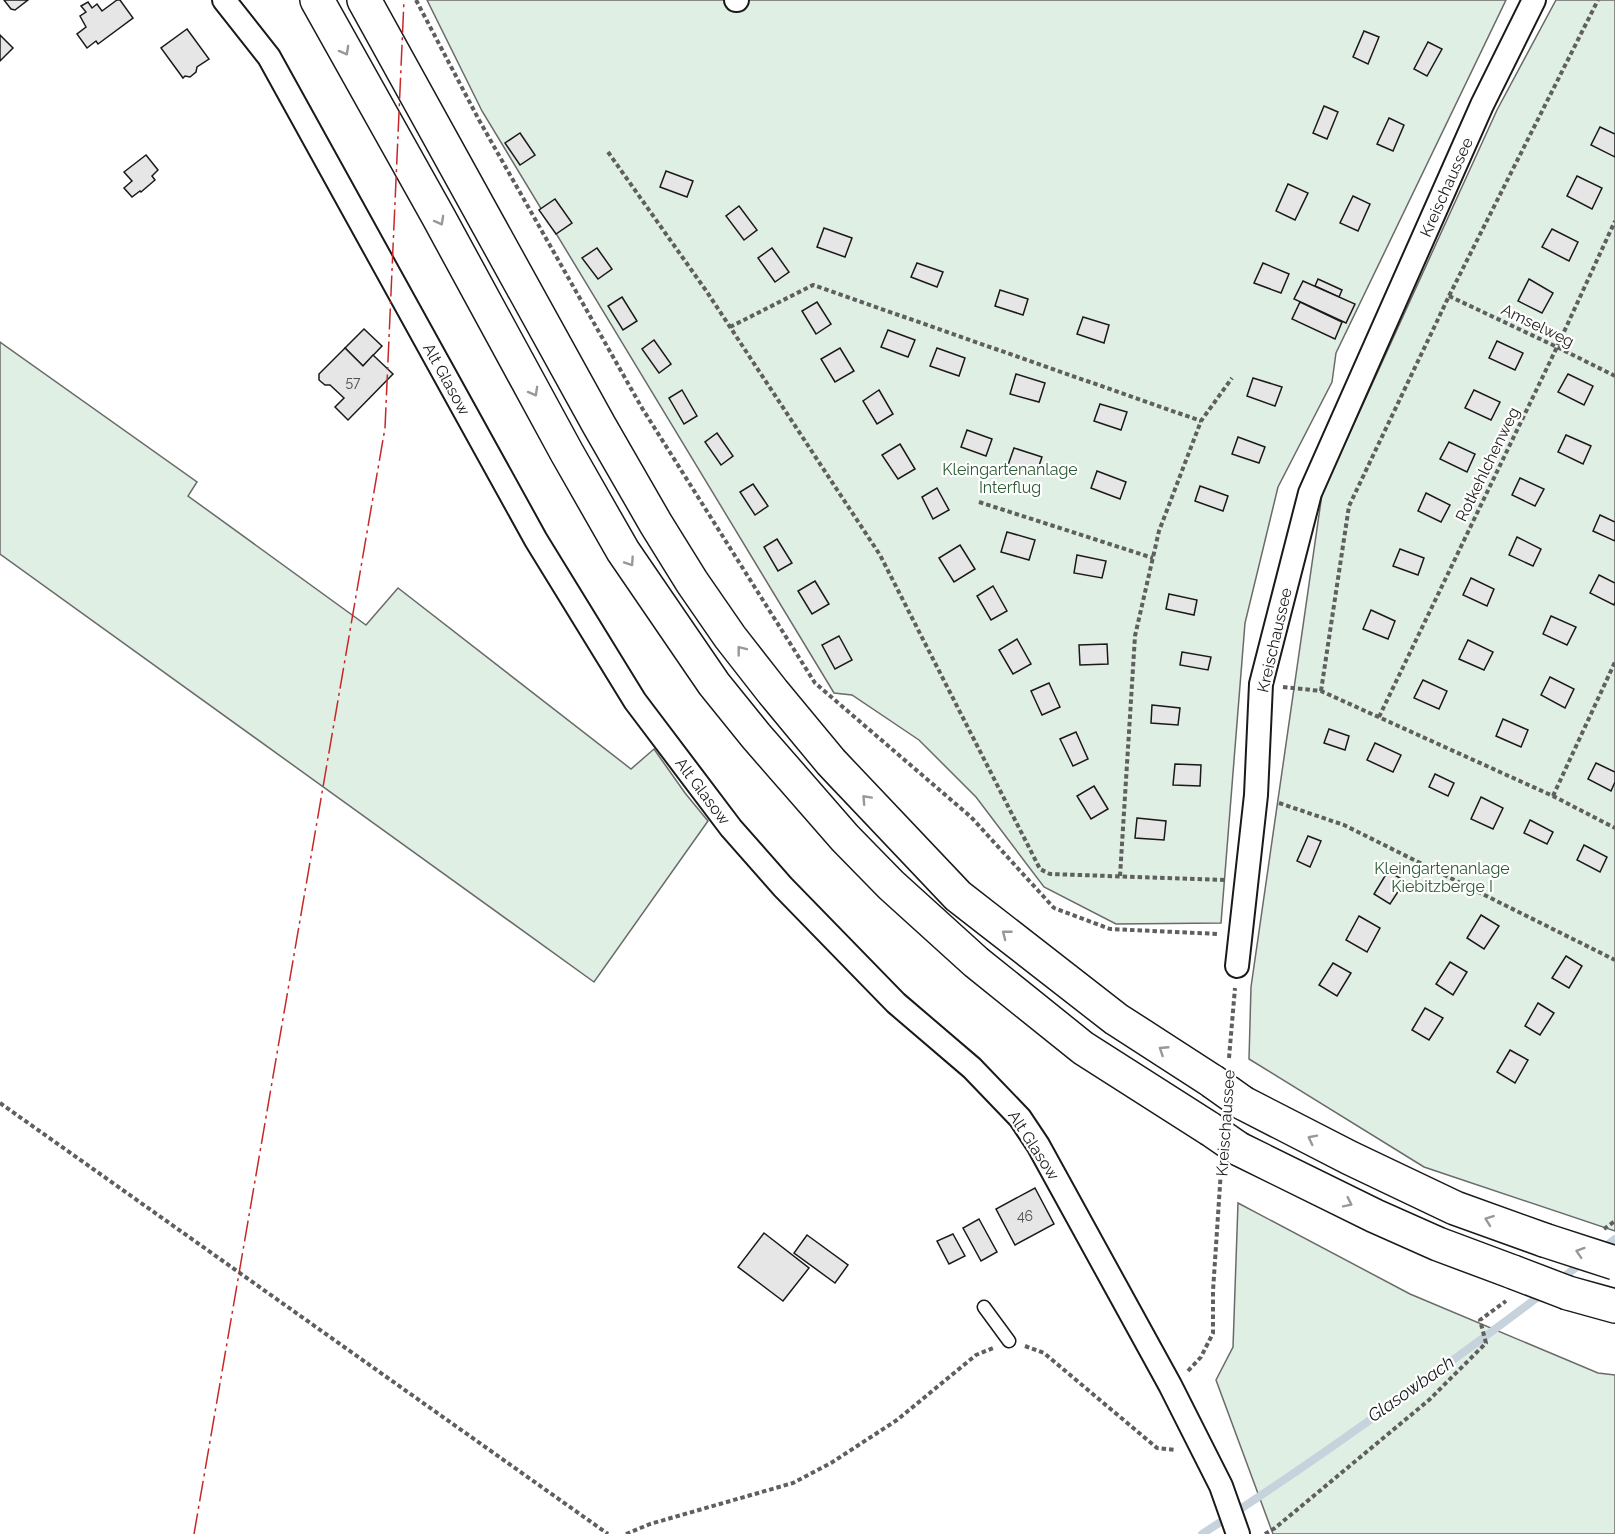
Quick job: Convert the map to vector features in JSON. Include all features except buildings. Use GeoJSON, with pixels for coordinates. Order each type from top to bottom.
{"type":"FeatureCollection","features":[{"type":"Feature","properties":{"kind":"highway"},"geometry":{"type":"LineString","coordinates":[[317,0],[623,551],[714,684],[845,838],[891,885],[976,962],[1083,1048],[1210,1129],[1230,1155],[1438,1244],[1511,1285],[1568,1293],[1615,1306]]}},
{"type":"Feature","properties":{"kind":"highway"},"geometry":{"type":"LineString","coordinates":[[364,0],[599,425],[692,582],[730,637],[831,762],[958,896],[1116,1019],[1220,1073],[1243,1103],[1455,1208],[1615,1263]]}},
{"type":"Feature","properties":{"kind":"street","name":"Alt Glasow"},"geometry":{"type":"LineString","coordinates":[[224,0],[269,57],[536,540],[635,701],[731,828],[783,887],[896,1003],[972,1068],[1020,1118],[1038,1145],[1170,1385],[1221,1486],[1238,1534]]}},
{"type":"Feature","properties":{"kind":"street","name":"Kreischaussee"},"geometry":{"type":"LineString","coordinates":[[1237,966],[1256,795],[1261,684],[1310,493],[1482,105],[1534,0]]}},
{"type":"Feature","properties":{"kind":"lane"},"geometry":{"type":"LineString","coordinates":[[984,1307],[1009,1341]]}},
{"type":"Feature","properties":{"kind":"path"},"geometry":{"type":"LineString","coordinates":[[416,0],[479,120],[642,408],[815,683],[971,817],[1054,908],[1110,929],[1241,935]]}},
{"type":"Feature","properties":{"kind":"path"},"geometry":{"type":"LineString","coordinates":[[1321,691],[1349,506],[1449,296],[1598,0]]}},
{"type":"Feature","properties":{"kind":"path"},"geometry":{"type":"LineString","coordinates":[[608,152],[730,327],[880,555],[1040,869],[1050,874],[1215,880]]}},
{"type":"Feature","properties":{"kind":"path","name":"Rotkehlchenweg"},"geometry":{"type":"LineString","coordinates":[[1379,717],[1615,221]]}},
{"type":"Feature","properties":{"kind":"path"},"geometry":{"type":"LineString","coordinates":[[730,327],[813,285],[1201,421]]}},
{"type":"Feature","properties":{"kind":"path","name":"Amselweg"},"geometry":{"type":"LineString","coordinates":[[1449,296],[1557,346],[1615,376]]}},
{"type":"Feature","properties":{"kind":"path"},"geometry":{"type":"LineString","coordinates":[[1120,876],[1135,636],[1159,531],[1201,421],[1232,378]]}},
{"type":"Feature","properties":{"kind":"path"},"geometry":{"type":"LineString","coordinates":[[979,502],[1153,558]]}},
{"type":"Feature","properties":{"kind":"path"},"geometry":{"type":"LineString","coordinates":[[1553,796],[1615,662]]}},
{"type":"Feature","properties":{"kind":"path"},"geometry":{"type":"LineString","coordinates":[[1292,688],[1321,691],[1553,796],[1615,828]]}},
{"type":"Feature","properties":{"kind":"path"},"geometry":{"type":"LineString","coordinates":[[1276,802],[1344,825],[1615,960]]}},
{"type":"Feature","properties":{"kind":"path","name":"Kreischaussee"},"geometry":{"type":"LineString","coordinates":[[1220,1073],[1237,966]]}},
{"type":"Feature","properties":{"kind":"path"},"geometry":{"type":"LineString","coordinates":[[0,1103],[608,1534]]}},
{"type":"Feature","properties":{"kind":"path","name":"Kreischaussee"},"geometry":{"type":"LineString","coordinates":[[1170,1385],[1180,1379],[1200,1357],[1213,1333],[1213,1291],[1230,1155]]}},
{"type":"Feature","properties":{"kind":"path"},"geometry":{"type":"LineString","coordinates":[[1596,1235],[1615,1221]]}},
{"type":"Feature","properties":{"kind":"path"},"geometry":{"type":"LineString","coordinates":[[1265,1534],[1429,1400],[1486,1343],[1480,1320],[1511,1285]]}},
{"type":"Feature","properties":{"kind":"path"},"geometry":{"type":"LineString","coordinates":[[626,1534],[650,1524],[793,1483],[831,1463],[897,1420],[976,1355],[1009,1341],[1044,1353],[1157,1448],[1186,1451],[1201,1447]]}},
{"type":"Feature","properties":{"kind":"green space","name":"Kleingartenanlage Interflug"},"geometry":{"type":"Polygon","coordinates":[[[427,0],[1506,0],[1336,353],[1332,382],[1278,487],[1245,623],[1221,923],[1116,924],[1044,887],[976,797],[919,740],[852,695],[834,693],[482,111],[427,0]]]}},
{"type":"Feature","properties":{"kind":"green space","name":"Kleingartenanlage Kiebitzberge I"},"geometry":{"type":"Polygon","coordinates":[[[1556,0],[1615,0],[1615,1231],[1424,1167],[1249,1059],[1251,987],[1322,494],[1497,110],[1556,0]]]}},
{"type":"Feature","properties":{"kind":"green space"},"geometry":{"type":"Polygon","coordinates":[[[0,342],[197,482],[188,496],[366,625],[398,588],[631,769],[654,749],[708,821],[594,982],[0,554],[0,342]]]}},
{"type":"Feature","properties":{"kind":"green space"},"geometry":{"type":"Polygon","coordinates":[[[1238,1203],[1410,1294],[1598,1373],[1615,1375],[1615,1534],[1273,1534],[1216,1380],[1233,1347],[1238,1203]]]}},
{"type":"Feature","properties":{"kind":"waterway","name":"Glasowbach"},"geometry":{"type":"LineString","coordinates":[[1602,1249],[1615,1239]]}},
{"type":"Feature","properties":{"kind":"waterway","name":"Glasowbach"},"geometry":{"type":"LineString","coordinates":[[1558,1281],[1582,1263]]}},
{"type":"Feature","properties":{"kind":"waterway","name":"Glasowbach"},"geometry":{"type":"LineString","coordinates":[[1202,1534],[1289,1477],[1542,1294]]}},
{"type":"Feature","properties":{"kind":"power"},"geometry":{"type":"LineString","coordinates":[[194,1534],[385,428],[404,0]]}}]}
